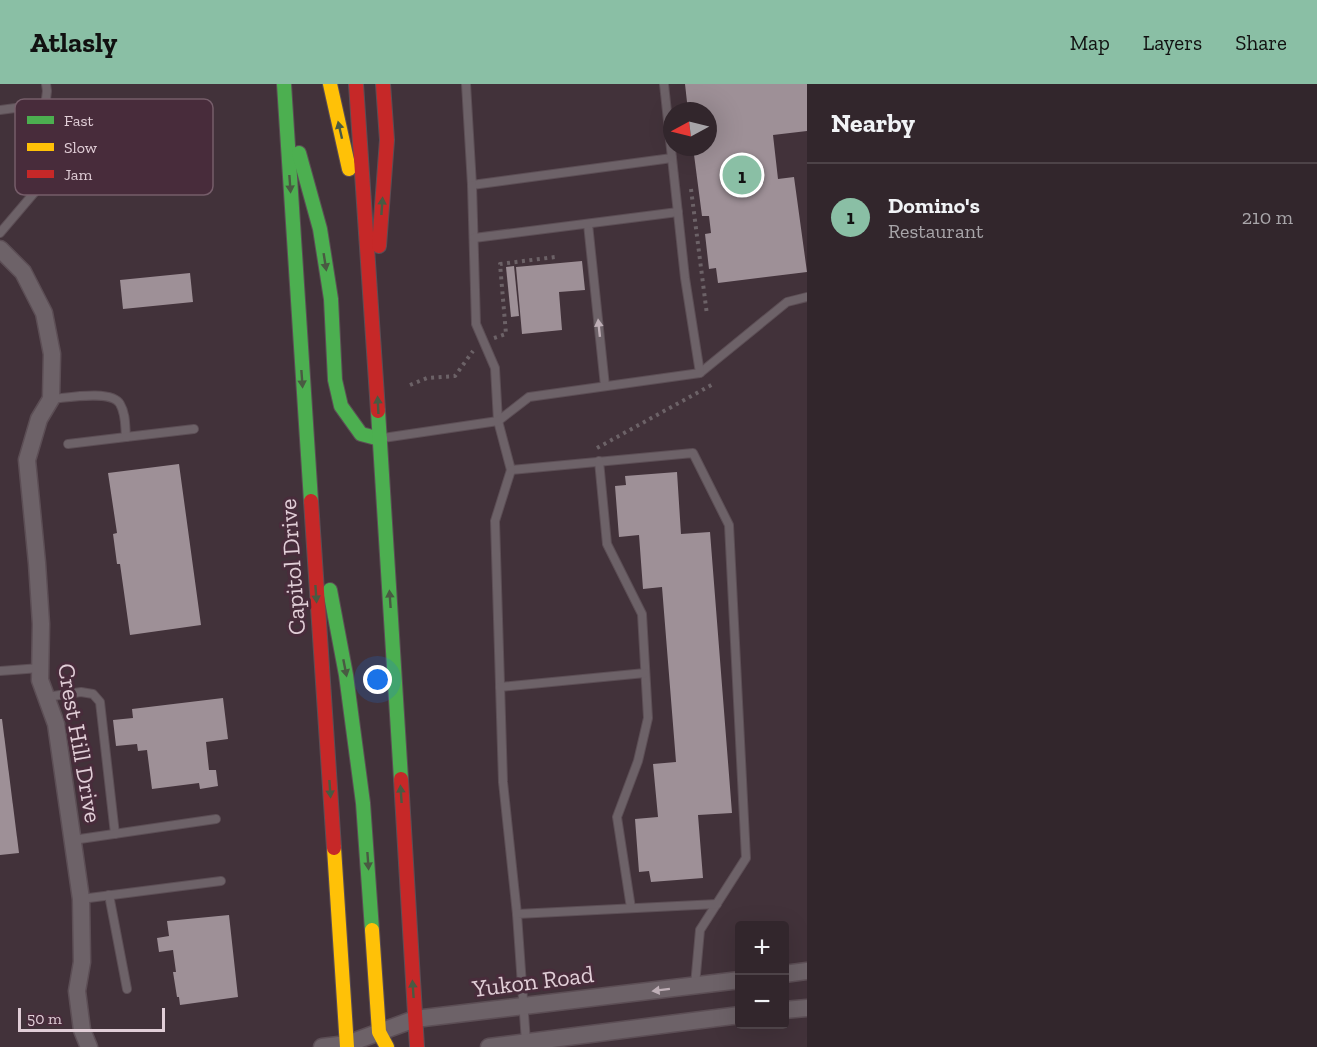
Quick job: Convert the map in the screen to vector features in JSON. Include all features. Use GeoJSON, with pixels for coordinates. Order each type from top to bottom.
{"type":"FeatureCollection","features":[{"type":"Feature","properties":{"kind":"main road","name":"Capitol Drive"},"geometry":{"type":"LineString","coordinates":[[284,84],[309,487],[366,1043]]}},
{"type":"Feature","properties":{"kind":"main road"},"geometry":{"type":"LineString","coordinates":[[330,84],[367,249]]}},
{"type":"Feature","properties":{"kind":"main road"},"geometry":{"type":"LineString","coordinates":[[356,84],[417,1047]]}},
{"type":"Feature","properties":{"kind":"main road"},"geometry":{"type":"LineString","coordinates":[[373,327],[386,150],[382,84]]}},
{"type":"Feature","properties":{"kind":"main road"},"geometry":{"type":"LineString","coordinates":[[285,103],[320,229],[331,299],[335,380],[341,406],[361,434],[380,439]]}},
{"type":"Feature","properties":{"kind":"main road"},"geometry":{"type":"LineString","coordinates":[[309,487],[346,675],[362,791],[366,1043]]}},
{"type":"Feature","properties":{"kind":"street","name":"Crest Hill Drive"},"geometry":{"type":"LineString","coordinates":[[0,249],[23,272],[44,313],[52,354],[51,399],[39,419],[27,460],[41,624],[40,680],[56,724],[81,899],[82,962],[77,991],[82,1030],[89,1047]]}},
{"type":"Feature","properties":{"kind":"street"},"geometry":{"type":"LineString","coordinates":[[789,973],[807,971]]}},
{"type":"Feature","properties":{"kind":"street","name":"Yukon Road"},"geometry":{"type":"LineString","coordinates":[[322,1047],[366,1043],[415,1019],[735,981]]}},
{"type":"Feature","properties":{"kind":"street"},"geometry":{"type":"LineString","coordinates":[[789,1010],[807,1008]]}},
{"type":"Feature","properties":{"kind":"street"},"geometry":{"type":"LineString","coordinates":[[489,1047],[735,1016]]}},
{"type":"Feature","properties":{"kind":"lane"},"geometry":{"type":"LineString","coordinates":[[45,99],[46,84]]}},
{"type":"Feature","properties":{"kind":"lane"},"geometry":{"type":"LineString","coordinates":[[466,84],[476,324],[495,368],[498,422],[511,470],[495,521],[503,782],[517,914],[526,1042]]}},
{"type":"Feature","properties":{"kind":"lane"},"geometry":{"type":"LineString","coordinates":[[664,84],[678,212],[700,373]]}},
{"type":"Feature","properties":{"kind":"lane"},"geometry":{"type":"LineString","coordinates":[[0,110],[15,108]]}},
{"type":"Feature","properties":{"kind":"lane"},"geometry":{"type":"LineString","coordinates":[[472,185],[672,158]]}},
{"type":"Feature","properties":{"kind":"lane"},"geometry":{"type":"LineString","coordinates":[[0,233],[31,195]]}},
{"type":"Feature","properties":{"kind":"lane"},"geometry":{"type":"LineString","coordinates":[[474,238],[678,212]]}},
{"type":"Feature","properties":{"kind":"lane"},"geometry":{"type":"LineString","coordinates":[[588,224],[605,386]]}},
{"type":"Feature","properties":{"kind":"lane"},"geometry":{"type":"LineString","coordinates":[[380,439],[498,422],[529,397],[700,373],[788,302],[807,297]]}},
{"type":"Feature","properties":{"kind":"lane"},"geometry":{"type":"LineString","coordinates":[[51,399],[104,395],[114,397],[120,402],[124,414],[126,437]]}},
{"type":"Feature","properties":{"kind":"lane"},"geometry":{"type":"LineString","coordinates":[[68,444],[194,429]]}},
{"type":"Feature","properties":{"kind":"lane"},"geometry":{"type":"LineString","coordinates":[[511,470],[693,453],[729,525],[746,858],[700,930],[695,985]]}},
{"type":"Feature","properties":{"kind":"lane"},"geometry":{"type":"LineString","coordinates":[[596,462],[607,544],[642,614],[648,718],[638,761],[617,817],[631,908]]}},
{"type":"Feature","properties":{"kind":"lane"},"geometry":{"type":"LineString","coordinates":[[0,671],[40,668]]}},
{"type":"Feature","properties":{"kind":"lane"},"geometry":{"type":"LineString","coordinates":[[500,687],[645,673]]}},
{"type":"Feature","properties":{"kind":"lane"},"geometry":{"type":"LineString","coordinates":[[46,697],[81,692],[93,694],[100,702],[115,834]]}},
{"type":"Feature","properties":{"kind":"lane"},"geometry":{"type":"LineString","coordinates":[[73,840],[216,819]]}},
{"type":"Feature","properties":{"kind":"lane"},"geometry":{"type":"LineString","coordinates":[[81,899],[221,881]]}},
{"type":"Feature","properties":{"kind":"lane"},"geometry":{"type":"LineString","coordinates":[[109,895],[127,988]]}},
{"type":"Feature","properties":{"kind":"lane"},"geometry":{"type":"LineString","coordinates":[[517,914],[717,904]]}},
{"type":"Feature","properties":{"kind":"path"},"geometry":{"type":"LineString","coordinates":[[690,181],[708,322]]}},
{"type":"Feature","properties":{"kind":"path"},"geometry":{"type":"LineString","coordinates":[[493,338],[507,334],[500,264],[555,257]]}},
{"type":"Feature","properties":{"kind":"path"},"geometry":{"type":"LineString","coordinates":[[410,385],[427,378],[455,376],[475,348]]}},
{"type":"Feature","properties":{"kind":"path"},"geometry":{"type":"LineString","coordinates":[[596,462],[592,450],[715,384]]}},
{"type":"Feature","properties":{"kind":"building"},"geometry":{"type":"Polygon","coordinates":[[[685,84],[807,84],[807,131],[773,135],[778,179],[794,177],[807,272],[718,283],[716,268],[709,269],[705,234],[711,233],[709,216],[702,216],[694,156],[717,156],[717,102],[687,102],[685,84]]]}},
{"type":"Feature","properties":{"kind":"building"},"geometry":{"type":"Polygon","coordinates":[[[582,261],[585,290],[559,292],[562,330],[522,334],[516,267],[582,261]]]}},
{"type":"Feature","properties":{"kind":"building"},"geometry":{"type":"Polygon","coordinates":[[[514,266],[519,316],[511,317],[506,267],[514,266]]]}},
{"type":"Feature","properties":{"kind":"building"},"geometry":{"type":"Polygon","coordinates":[[[190,273],[193,302],[123,309],[120,280],[190,273]]]}},
{"type":"Feature","properties":{"kind":"building"},"geometry":{"type":"Polygon","coordinates":[[[179,464],[201,625],[130,635],[120,564],[117,564],[113,534],[117,533],[108,473],[179,464]]]}},
{"type":"Feature","properties":{"kind":"building"},"geometry":{"type":"Polygon","coordinates":[[[677,472],[681,534],[710,532],[732,813],[698,815],[703,878],[651,882],[649,871],[639,872],[635,819],[658,817],[653,764],[676,762],[662,587],[643,589],[639,535],[619,537],[615,486],[626,485],[625,476],[677,472]]]}},
{"type":"Feature","properties":{"kind":"building"},"geometry":{"type":"Polygon","coordinates":[[[223,698],[228,739],[206,742],[209,770],[216,770],[218,786],[200,789],[199,783],[152,789],[147,750],[138,751],[137,744],[116,746],[113,720],[133,718],[132,709],[223,698]]]}},
{"type":"Feature","properties":{"kind":"building"},"geometry":{"type":"Polygon","coordinates":[[[0,719],[2,719],[19,853],[0,855],[0,719]]]}},
{"type":"Feature","properties":{"kind":"building"},"geometry":{"type":"Polygon","coordinates":[[[229,915],[238,997],[180,1005],[173,972],[176,972],[173,950],[159,952],[157,938],[169,936],[167,921],[229,915]]]}},
{"type":"Feature","properties":{"kind":"traffic: fast"},"geometry":{"type":"LineString","coordinates":[[284,84],[311,501]]}},
{"type":"Feature","properties":{"kind":"traffic: fast"},"geometry":{"type":"LineString","coordinates":[[299,153],[320,229],[331,299],[335,380],[341,406],[361,434],[380,439]]}},
{"type":"Feature","properties":{"kind":"traffic: fast"},"geometry":{"type":"LineString","coordinates":[[378,411],[401,779]]}},
{"type":"Feature","properties":{"kind":"traffic: fast"},"geometry":{"type":"LineString","coordinates":[[330,590],[346,675],[363,803],[372,930]]}},
{"type":"Feature","properties":{"kind":"traffic: slow"},"geometry":{"type":"LineString","coordinates":[[330,84],[349,169]]}},
{"type":"Feature","properties":{"kind":"traffic: slow"},"geometry":{"type":"LineString","coordinates":[[334,848],[347,1047]]}},
{"type":"Feature","properties":{"kind":"traffic: slow"},"geometry":{"type":"LineString","coordinates":[[372,930],[379,1032],[387,1047]]}},
{"type":"Feature","properties":{"kind":"traffic: jam"},"geometry":{"type":"LineString","coordinates":[[356,84],[378,411]]}},
{"type":"Feature","properties":{"kind":"traffic: jam"},"geometry":{"type":"LineString","coordinates":[[379,246],[387,140],[383,84]]}},
{"type":"Feature","properties":{"kind":"traffic: jam"},"geometry":{"type":"LineString","coordinates":[[311,501],[334,848]]}},
{"type":"Feature","properties":{"kind":"traffic: jam"},"geometry":{"type":"LineString","coordinates":[[401,779],[417,1047]]}},
{"type":"Feature","properties":{"kind":"place","name":"Domino's"},"geometry":{"type":"Point","coordinates":[742,175]}}]}
